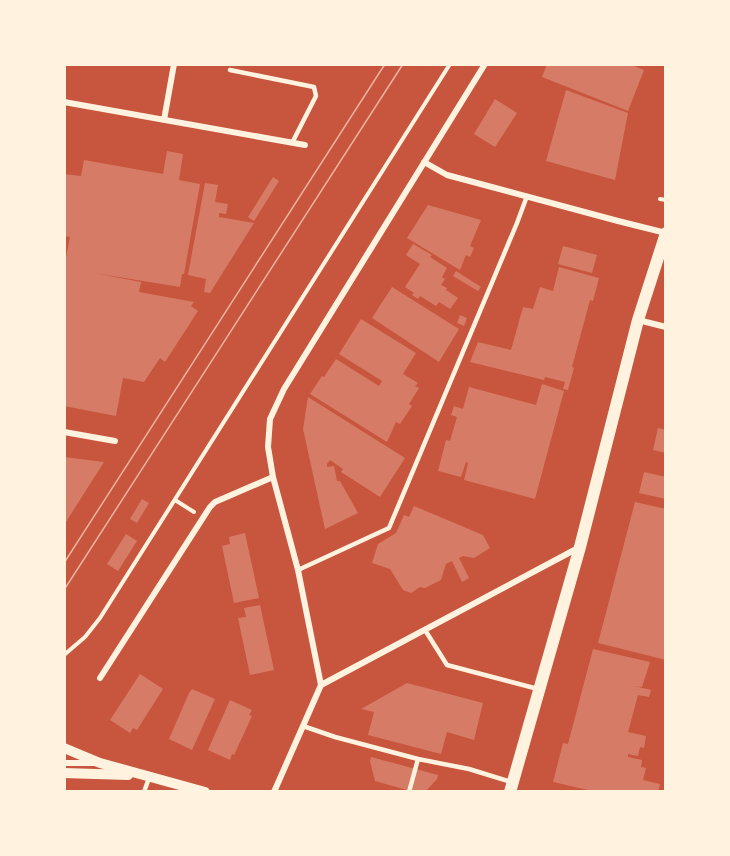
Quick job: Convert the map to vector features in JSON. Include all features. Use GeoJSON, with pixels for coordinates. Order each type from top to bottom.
{"type":"FeatureCollection","features":[{"type":"Feature","properties":{"kind":"main road"},"geometry":{"type":"LineString","coordinates":[[513,789],[580,547],[638,320],[666,233]]}},
{"type":"Feature","properties":{"kind":"street"},"geometry":{"type":"LineString","coordinates":[[164,120],[174,64]]}},
{"type":"Feature","properties":{"kind":"street"},"geometry":{"type":"LineString","coordinates":[[274,792],[321,685],[298,570],[273,477],[268,447],[270,419],[284,389],[484,64]]}},
{"type":"Feature","properties":{"kind":"street"},"geometry":{"type":"LineString","coordinates":[[64,102],[305,146]]}},
{"type":"Feature","properties":{"kind":"street"},"geometry":{"type":"LineString","coordinates":[[424,162],[447,175],[666,233]]}},
{"type":"Feature","properties":{"kind":"street"},"geometry":{"type":"LineString","coordinates":[[638,320],[666,327]]}},
{"type":"Feature","properties":{"kind":"street"},"geometry":{"type":"LineString","coordinates":[[64,432],[115,441]]}},
{"type":"Feature","properties":{"kind":"street"},"geometry":{"type":"LineString","coordinates":[[100,678],[203,517],[215,502],[273,477]]}},
{"type":"Feature","properties":{"kind":"street"},"geometry":{"type":"LineString","coordinates":[[321,685],[580,547]]}},
{"type":"Feature","properties":{"kind":"street"},"geometry":{"type":"LineString","coordinates":[[64,748],[100,763],[205,792]]}},
{"type":"Feature","properties":{"kind":"street"},"geometry":{"type":"LineString","coordinates":[[64,763],[100,763]]}},
{"type":"Feature","properties":{"kind":"street"},"geometry":{"type":"LineString","coordinates":[[64,773],[150,776]]}},
{"type":"Feature","properties":{"kind":"lane"},"geometry":{"type":"LineString","coordinates":[[230,70],[314,87],[316,96],[292,143]]}},
{"type":"Feature","properties":{"kind":"lane"},"geometry":{"type":"LineString","coordinates":[[298,570],[389,528],[527,196]]}},
{"type":"Feature","properties":{"kind":"lane"},"geometry":{"type":"LineString","coordinates":[[425,630],[447,665],[539,690]]}},
{"type":"Feature","properties":{"kind":"lane"},"geometry":{"type":"LineString","coordinates":[[303,726],[335,737],[469,770],[513,789]]}},
{"type":"Feature","properties":{"kind":"lane"},"geometry":{"type":"LineString","coordinates":[[409,792],[418,759]]}},
{"type":"Feature","properties":{"kind":"lane"},"geometry":{"type":"LineString","coordinates":[[144,792],[150,776]]}},
{"type":"Feature","properties":{"kind":"path"},"geometry":{"type":"LineString","coordinates":[[64,655],[85,637],[100,618],[450,64]]}},
{"type":"Feature","properties":{"kind":"path"},"geometry":{"type":"LineString","coordinates":[[660,199],[666,200]]}},
{"type":"Feature","properties":{"kind":"path"},"geometry":{"type":"LineString","coordinates":[[175,500],[203,517]]}},
{"type":"Feature","properties":{"kind":"building"},"geometry":{"type":"Polygon","coordinates":[[[547,64],[629,64],[644,70],[628,111],[542,77],[547,64]]]}},
{"type":"Feature","properties":{"kind":"building"},"geometry":{"type":"Polygon","coordinates":[[[566,90],[628,113],[615,180],[546,161],[566,90]]]}},
{"type":"Feature","properties":{"kind":"building"},"geometry":{"type":"Polygon","coordinates":[[[495,99],[517,113],[495,147],[474,134],[495,99]]]}},
{"type":"Feature","properties":{"kind":"building"},"geometry":{"type":"Polygon","coordinates":[[[167,151],[183,154],[179,180],[200,184],[180,287],[94,273],[141,282],[139,292],[194,302],[191,306],[198,311],[165,362],[160,358],[144,382],[123,378],[116,416],[64,406],[64,268],[70,237],[64,236],[64,174],[81,176],[84,160],[163,174],[167,151]]]}},
{"type":"Feature","properties":{"kind":"building"},"geometry":{"type":"Polygon","coordinates":[[[273,177],[279,181],[254,221],[248,217],[273,177]]]}},
{"type":"Feature","properties":{"kind":"building"},"geometry":{"type":"Polygon","coordinates":[[[205,183],[218,185],[215,202],[228,204],[226,214],[219,213],[219,217],[254,223],[210,293],[204,292],[206,279],[188,275],[205,183]]]}},
{"type":"Feature","properties":{"kind":"building"},"geometry":{"type":"Polygon","coordinates":[[[428,205],[481,220],[470,246],[474,248],[470,257],[466,255],[460,270],[407,238],[428,205]]]}},
{"type":"Feature","properties":{"kind":"building"},"geometry":{"type":"Polygon","coordinates":[[[413,244],[432,255],[430,257],[447,268],[441,285],[458,298],[450,309],[439,302],[436,306],[420,296],[418,299],[405,287],[420,264],[406,255],[413,244]]]}},
{"type":"Feature","properties":{"kind":"building"},"geometry":{"type":"Polygon","coordinates":[[[563,246],[597,255],[592,273],[558,264],[563,246]]]}},
{"type":"Feature","properties":{"kind":"building"},"geometry":{"type":"Polygon","coordinates":[[[559,267],[599,278],[593,301],[590,300],[568,390],[563,389],[565,382],[545,377],[544,380],[470,362],[478,342],[511,350],[523,307],[533,309],[540,287],[553,291],[559,267]]]}},
{"type":"Feature","properties":{"kind":"building"},"geometry":{"type":"Polygon","coordinates":[[[456,271],[481,287],[478,291],[453,276],[456,271]]]}},
{"type":"Feature","properties":{"kind":"building"},"geometry":{"type":"Polygon","coordinates":[[[392,287],[459,329],[439,362],[372,318],[392,287]]]}},
{"type":"Feature","properties":{"kind":"building"},"geometry":{"type":"Polygon","coordinates":[[[460,315],[467,318],[464,326],[457,323],[460,315]]]}},
{"type":"Feature","properties":{"kind":"building"},"geometry":{"type":"Polygon","coordinates":[[[361,319],[416,353],[403,374],[418,383],[415,386],[419,388],[409,404],[412,406],[400,424],[396,422],[387,442],[310,394],[336,359],[379,386],[382,381],[339,354],[361,319]]]}},
{"type":"Feature","properties":{"kind":"building"},"geometry":{"type":"Polygon","coordinates":[[[542,384],[564,391],[535,499],[464,480],[468,463],[466,462],[461,477],[438,471],[446,440],[450,441],[457,417],[451,415],[454,406],[463,409],[469,387],[536,405],[542,384]]]}},
{"type":"Feature","properties":{"kind":"building"},"geometry":{"type":"Polygon","coordinates":[[[308,397],[405,458],[380,497],[341,472],[343,469],[330,460],[327,467],[334,466],[337,481],[340,481],[358,513],[325,529],[303,429],[308,397]]]}},
{"type":"Feature","properties":{"kind":"building"},"geometry":{"type":"Polygon","coordinates":[[[658,428],[666,430],[666,453],[653,450],[658,428]]]}},
{"type":"Feature","properties":{"kind":"building"},"geometry":{"type":"Polygon","coordinates":[[[64,457],[104,462],[64,525],[64,457]]]}},
{"type":"Feature","properties":{"kind":"building"},"geometry":{"type":"Polygon","coordinates":[[[644,472],[666,477],[666,499],[639,493],[644,472]]]}},
{"type":"Feature","properties":{"kind":"building"},"geometry":{"type":"Polygon","coordinates":[[[142,499],[149,503],[137,523],[130,519],[142,499]]]}},
{"type":"Feature","properties":{"kind":"building"},"geometry":{"type":"Polygon","coordinates":[[[635,502],[666,509],[666,660],[598,643],[635,502]]]}},
{"type":"Feature","properties":{"kind":"building"},"geometry":{"type":"Polygon","coordinates":[[[414,506],[483,535],[490,548],[474,558],[463,556],[459,558],[469,578],[462,582],[452,561],[446,564],[441,580],[425,588],[420,587],[411,593],[403,590],[390,569],[372,563],[378,544],[396,533],[404,515],[409,517],[414,506]]]}},
{"type":"Feature","properties":{"kind":"building"},"geometry":{"type":"Polygon","coordinates":[[[245,533],[259,598],[234,603],[222,546],[230,544],[229,537],[245,533]]]}},
{"type":"Feature","properties":{"kind":"building"},"geometry":{"type":"Polygon","coordinates":[[[126,534],[137,541],[118,571],[107,564],[126,534]]]}},
{"type":"Feature","properties":{"kind":"building"},"geometry":{"type":"Polygon","coordinates":[[[260,605],[274,670],[250,675],[238,618],[246,617],[244,608],[260,605]]]}},
{"type":"Feature","properties":{"kind":"building"},"geometry":{"type":"Polygon","coordinates":[[[593,649],[650,662],[642,687],[634,686],[651,690],[649,697],[638,695],[628,732],[646,736],[644,748],[640,747],[638,756],[628,754],[628,757],[642,760],[641,767],[646,768],[643,780],[660,784],[658,792],[597,792],[553,782],[563,743],[568,744],[593,649]]]}},
{"type":"Feature","properties":{"kind":"building"},"geometry":{"type":"Polygon","coordinates":[[[140,674],[163,689],[137,730],[133,728],[130,733],[110,720],[140,674]]]}},
{"type":"Feature","properties":{"kind":"building"},"geometry":{"type":"Polygon","coordinates":[[[407,683],[483,703],[474,740],[447,732],[441,754],[368,735],[374,712],[361,709],[407,683]]]}},
{"type":"Feature","properties":{"kind":"building"},"geometry":{"type":"Polygon","coordinates":[[[192,689],[215,699],[192,750],[169,739],[192,689]]]}},
{"type":"Feature","properties":{"kind":"building"},"geometry":{"type":"Polygon","coordinates":[[[230,700],[252,710],[249,715],[252,716],[230,760],[208,750],[230,700]]]}},
{"type":"Feature","properties":{"kind":"building"},"geometry":{"type":"Polygon","coordinates":[[[371,757],[438,775],[437,779],[425,792],[414,792],[375,781],[371,757]]]}},
{"type":"Feature","properties":{"kind":"tram line"},"geometry":{"type":"LineString","coordinates":[[64,563],[385,64]]}},
{"type":"Feature","properties":{"kind":"tram line"},"geometry":{"type":"LineString","coordinates":[[64,590],[403,64]]}}]}
